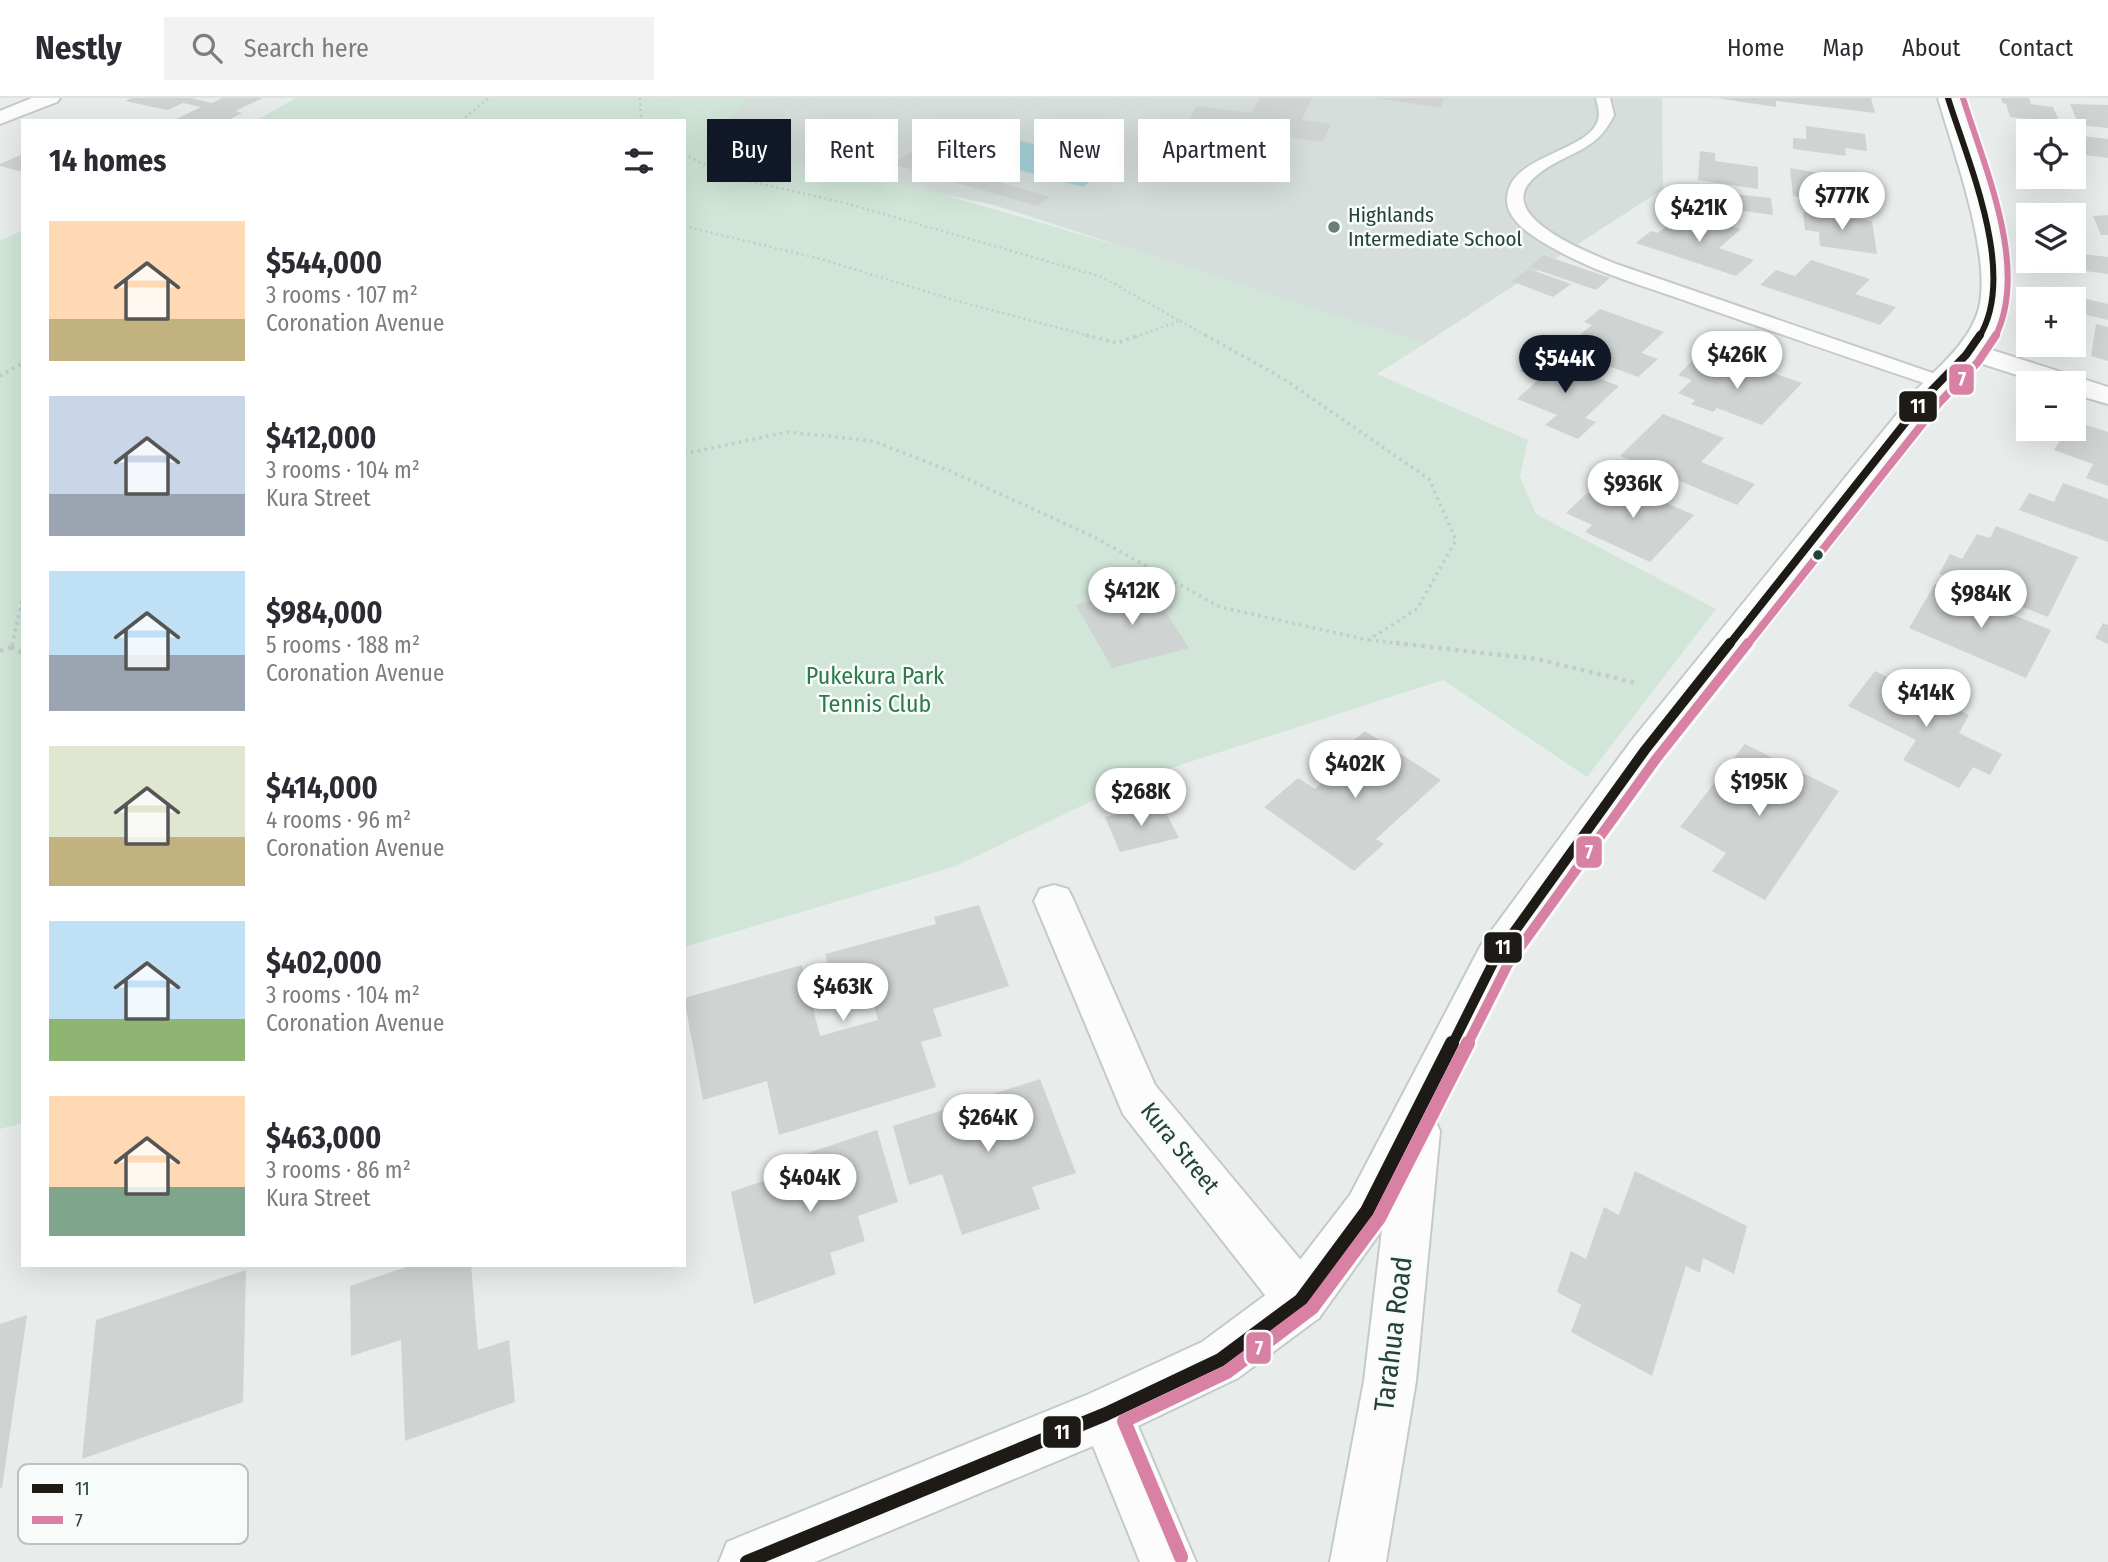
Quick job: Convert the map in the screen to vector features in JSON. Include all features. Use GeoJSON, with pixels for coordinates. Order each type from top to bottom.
{"type":"FeatureCollection","features":[{"type":"Feature","properties":{"kind":"main road"},"geometry":{"type":"LineString","coordinates":[[0,118],[50,98]]}},
{"type":"Feature","properties":{"kind":"main road"},"geometry":{"type":"LineString","coordinates":[[747,1562],[1106,1414],[1220,1360],[1301,1300],[1367,1211],[1496,957],[1576,843],[1689,695],[1940,382],[1970,351],[1992,308],[1994,274],[1948,98]]}},
{"type":"Feature","properties":{"kind":"main road"},"geometry":{"type":"LineString","coordinates":[[1970,351],[2031,371]]}},
{"type":"Feature","properties":{"kind":"main road"},"geometry":{"type":"LineString","coordinates":[[2086,389],[2108,396]]}},
{"type":"Feature","properties":{"kind":"main road","name":"Kura Street"},"geometry":{"type":"LineString","coordinates":[[1054,901],[1139,1099],[1301,1300]]}},
{"type":"Feature","properties":{"kind":"main road","name":"Tarahua Road"},"geometry":{"type":"LineString","coordinates":[[1358,1562],[1390,1381],[1420,1105]]}},
{"type":"Feature","properties":{"kind":"main road"},"geometry":{"type":"LineString","coordinates":[[1106,1414],[1168,1562]]}},
{"type":"Feature","properties":{"kind":"lane"},"geometry":{"type":"LineString","coordinates":[[1603,98],[1607,116],[1599,132],[1574,151],[1542,164],[1519,185],[1515,204],[1520,215],[1533,227],[1572,250],[1639,278],[1940,382]]}},
{"type":"Feature","properties":{"kind":"path"},"geometry":{"type":"LineString","coordinates":[[463,119],[489,98]]}},
{"type":"Feature","properties":{"kind":"path"},"geometry":{"type":"LineString","coordinates":[[640,98],[643,119]]}},
{"type":"Feature","properties":{"kind":"path"},"geometry":{"type":"LineString","coordinates":[[686,155],[726,176],[845,203],[1102,277],[1284,379],[1429,480],[1456,540],[1418,609],[1368,640]]}},
{"type":"Feature","properties":{"kind":"path"},"geometry":{"type":"LineString","coordinates":[[686,226],[821,258],[954,300],[1117,343],[1180,321]]}},
{"type":"Feature","properties":{"kind":"path"},"geometry":{"type":"LineString","coordinates":[[0,376],[21,364]]}},
{"type":"Feature","properties":{"kind":"path"},"geometry":{"type":"LineString","coordinates":[[686,454],[787,432],[873,441],[950,471],[1091,536],[1220,607],[1368,640],[1536,659],[1689,695]]}},
{"type":"Feature","properties":{"kind":"path"},"geometry":{"type":"LineString","coordinates":[[11,647],[21,604]]}},
{"type":"Feature","properties":{"kind":"path"},"geometry":{"type":"LineString","coordinates":[[16,624],[21,623]]}},
{"type":"Feature","properties":{"kind":"path"},"geometry":{"type":"LineString","coordinates":[[0,651],[11,647],[21,652]]}},
{"type":"Feature","properties":{"kind":"shaded area","name":"Highlands Intermediate School"},"geometry":{"type":"Polygon","coordinates":[[[747,98],[1662,98],[1663,189],[1424,344],[994,205],[884,182],[898,182],[898,119],[805,119],[805,165],[791,162],[791,119],[729,119],[747,98]]]}},
{"type":"Feature","properties":{"kind":"green space","name":"Pukekura Park Tennis Club"},"geometry":{"type":"Polygon","coordinates":[[[296,98],[747,98],[729,119],[707,119],[707,182],[791,182],[791,162],[805,165],[805,182],[885,182],[942,194],[1134,250],[1424,344],[1377,374],[1528,440],[1520,477],[1536,514],[1716,609],[1587,777],[1443,680],[1140,778],[956,866],[686,946],[686,119],[259,119],[296,98]]]}},
{"type":"Feature","properties":{"kind":"green space"},"geometry":{"type":"Polygon","coordinates":[[[21,231],[21,1124],[0,1129],[0,241],[21,231]]]}},
{"type":"Feature","properties":{"kind":"water"},"geometry":{"type":"Polygon","coordinates":[[[1020,140],[1034,144],[1034,174],[1020,170],[1020,140]]]}},
{"type":"Feature","properties":{"kind":"water"},"geometry":{"type":"Polygon","coordinates":[[[1064,182],[1090,182],[1083,187],[1064,182]]]}},
{"type":"Feature","properties":{"kind":"building"},"geometry":{"type":"Polygon","coordinates":[[[131,98],[191,98],[212,103],[222,98],[263,98],[235,111],[242,113],[231,119],[176,119],[201,107],[183,103],[167,110],[125,101],[131,98]]]}},
{"type":"Feature","properties":{"kind":"building"},"geometry":{"type":"Polygon","coordinates":[[[1260,98],[1312,98],[1302,120],[1331,124],[1323,142],[1290,138],[1290,119],[1189,119],[1197,106],[1251,113],[1260,98]]]}},
{"type":"Feature","properties":{"kind":"building"},"geometry":{"type":"Polygon","coordinates":[[[1375,98],[1444,98],[1441,108],[1375,98]]]}},
{"type":"Feature","properties":{"kind":"building"},"geometry":{"type":"Polygon","coordinates":[[[1716,98],[1871,98],[1875,113],[1776,101],[1776,107],[1716,98]]]}},
{"type":"Feature","properties":{"kind":"building"},"geometry":{"type":"Polygon","coordinates":[[[2001,98],[2029,98],[2031,104],[2053,107],[2058,119],[2010,117],[2006,104],[2001,98]]]}},
{"type":"Feature","properties":{"kind":"building"},"geometry":{"type":"Polygon","coordinates":[[[2070,104],[2108,105],[2108,128],[2086,126],[2086,119],[2076,119],[2070,104]]]}},
{"type":"Feature","properties":{"kind":"building"},"geometry":{"type":"Polygon","coordinates":[[[1806,126],[1865,134],[1867,151],[1845,148],[1846,156],[1793,149],[1793,138],[1806,139],[1806,126]]]}},
{"type":"Feature","properties":{"kind":"building"},"geometry":{"type":"Polygon","coordinates":[[[2086,136],[2108,139],[2108,158],[2086,155],[2086,136]]]}},
{"type":"Feature","properties":{"kind":"building"},"geometry":{"type":"Polygon","coordinates":[[[912,151],[912,170],[898,166],[898,160],[912,151]]]}},
{"type":"Feature","properties":{"kind":"building"},"geometry":{"type":"Polygon","coordinates":[[[1700,151],[1715,153],[1715,161],[1758,167],[1758,189],[1698,180],[1700,151]]]}},
{"type":"Feature","properties":{"kind":"building"},"geometry":{"type":"Polygon","coordinates":[[[21,155],[21,171],[0,164],[21,155]]]}},
{"type":"Feature","properties":{"kind":"building"},"geometry":{"type":"Polygon","coordinates":[[[1790,168],[1873,182],[1878,207],[1793,196],[1790,168]]]}},
{"type":"Feature","properties":{"kind":"building"},"geometry":{"type":"Polygon","coordinates":[[[954,182],[998,182],[1050,197],[1037,206],[954,182]]]}},
{"type":"Feature","properties":{"kind":"building"},"geometry":{"type":"Polygon","coordinates":[[[1734,194],[1771,198],[1773,215],[1736,210],[1734,194]]]}},
{"type":"Feature","properties":{"kind":"building"},"geometry":{"type":"Polygon","coordinates":[[[1803,212],[1872,221],[1877,254],[1820,246],[1819,232],[1805,230],[1803,212]]]}},
{"type":"Feature","properties":{"kind":"building"},"geometry":{"type":"Polygon","coordinates":[[[1681,215],[1701,221],[1705,218],[1741,229],[1719,248],[1754,260],[1736,276],[1636,243],[1651,231],[1658,233],[1681,215]]]}},
{"type":"Feature","properties":{"kind":"building"},"geometry":{"type":"Polygon","coordinates":[[[2108,215],[2108,235],[2101,235],[2093,216],[2108,215]]]}},
{"type":"Feature","properties":{"kind":"building"},"geometry":{"type":"Polygon","coordinates":[[[2086,254],[2108,257],[2108,274],[2086,271],[2086,254]]]}},
{"type":"Feature","properties":{"kind":"building"},"geometry":{"type":"Polygon","coordinates":[[[1544,255],[1610,278],[1596,290],[1529,267],[1544,255]]]}},
{"type":"Feature","properties":{"kind":"building"},"geometry":{"type":"Polygon","coordinates":[[[1811,260],[1870,279],[1855,294],[1896,307],[1880,325],[1760,285],[1776,270],[1795,276],[1811,260]]]}},
{"type":"Feature","properties":{"kind":"building"},"geometry":{"type":"Polygon","coordinates":[[[1529,269],[1571,284],[1553,297],[1511,281],[1529,269]]]}},
{"type":"Feature","properties":{"kind":"building"},"geometry":{"type":"Polygon","coordinates":[[[2086,299],[2108,304],[2108,320],[2086,315],[2086,299]]]}},
{"type":"Feature","properties":{"kind":"building"},"geometry":{"type":"Polygon","coordinates":[[[1600,309],[1664,332],[1641,353],[1658,359],[1638,377],[1584,357],[1591,351],[1570,343],[1592,325],[1584,322],[1600,309]]]}},
{"type":"Feature","properties":{"kind":"building"},"geometry":{"type":"Polygon","coordinates":[[[2096,324],[2108,327],[2108,361],[2091,356],[2096,324]]]}},
{"type":"Feature","properties":{"kind":"building"},"geometry":{"type":"Polygon","coordinates":[[[1539,355],[1619,386],[1585,418],[1596,422],[1578,439],[1545,425],[1557,415],[1517,399],[1539,379],[1519,371],[1539,355]]]}},
{"type":"Feature","properties":{"kind":"building"},"geometry":{"type":"Polygon","coordinates":[[[1693,360],[1745,379],[1757,367],[1802,383],[1762,425],[1717,408],[1713,412],[1691,404],[1695,400],[1678,393],[1692,380],[1678,375],[1693,360]]]}},
{"type":"Feature","properties":{"kind":"building"},"geometry":{"type":"Polygon","coordinates":[[[1663,414],[1724,438],[1701,462],[1755,484],[1737,505],[1620,456],[1663,414]]]}},
{"type":"Feature","properties":{"kind":"building"},"geometry":{"type":"Polygon","coordinates":[[[2086,425],[2108,432],[2108,486],[2086,478],[2093,464],[2054,450],[2060,441],[2086,441],[2086,425]]]}},
{"type":"Feature","properties":{"kind":"building"},"geometry":{"type":"Polygon","coordinates":[[[1636,481],[1664,493],[1659,500],[1694,515],[1650,562],[1585,532],[1592,525],[1566,513],[1587,493],[1612,504],[1636,481]]]}},
{"type":"Feature","properties":{"kind":"building"},"geometry":{"type":"Polygon","coordinates":[[[2063,483],[2108,499],[2108,542],[2019,510],[2029,493],[2054,502],[2063,483]]]}},
{"type":"Feature","properties":{"kind":"building"},"geometry":{"type":"Polygon","coordinates":[[[1996,526],[2078,557],[2048,617],[1939,574],[1950,554],[1962,559],[1977,534],[1990,538],[1996,526]]]}},
{"type":"Feature","properties":{"kind":"building"},"geometry":{"type":"Polygon","coordinates":[[[1935,584],[2051,630],[2026,678],[1909,628],[1935,584]]]}},
{"type":"Feature","properties":{"kind":"building"},"geometry":{"type":"Polygon","coordinates":[[[1149,586],[1189,648],[1112,668],[1076,605],[1149,586]]]}},
{"type":"Feature","properties":{"kind":"building"},"geometry":{"type":"Polygon","coordinates":[[[2103,623],[2108,625],[2108,644],[2095,638],[2103,623]]]}},
{"type":"Feature","properties":{"kind":"building"},"geometry":{"type":"Polygon","coordinates":[[[1875,671],[1969,715],[1959,733],[2002,754],[1990,775],[1973,767],[1959,788],[1903,760],[1916,740],[1848,706],[1875,671]]]}},
{"type":"Feature","properties":{"kind":"building"},"geometry":{"type":"Polygon","coordinates":[[[1365,731],[1441,780],[1376,839],[1384,844],[1354,871],[1264,807],[1298,778],[1315,789],[1344,765],[1333,757],[1365,731]]]}},
{"type":"Feature","properties":{"kind":"building"},"geometry":{"type":"Polygon","coordinates":[[[1745,744],[1839,791],[1765,900],[1712,871],[1726,853],[1680,827],[1745,744]]]}},
{"type":"Feature","properties":{"kind":"building"},"geometry":{"type":"Polygon","coordinates":[[[1161,803],[1179,838],[1120,852],[1105,817],[1161,803]]]}},
{"type":"Feature","properties":{"kind":"building"},"geometry":{"type":"Polygon","coordinates":[[[979,905],[1009,986],[933,1009],[942,1036],[921,1042],[936,1087],[779,1135],[767,1081],[703,1100],[686,997],[802,965],[820,1036],[878,1020],[866,980],[834,988],[825,954],[936,924],[934,917],[979,905]]]}},
{"type":"Feature","properties":{"kind":"building"},"geometry":{"type":"Polygon","coordinates":[[[1040,1079],[1076,1173],[1032,1187],[1040,1209],[962,1235],[942,1174],[909,1185],[893,1126],[1040,1079]]]}},
{"type":"Feature","properties":{"kind":"building"},"geometry":{"type":"Polygon","coordinates":[[[877,1130],[898,1202],[858,1216],[865,1241],[830,1253],[836,1274],[754,1304],[731,1192],[802,1168],[799,1156],[877,1130]]]}},
{"type":"Feature","properties":{"kind":"building"},"geometry":{"type":"Polygon","coordinates":[[[1635,1171],[1747,1226],[1734,1274],[1703,1258],[1700,1273],[1686,1266],[1652,1376],[1571,1332],[1581,1305],[1557,1292],[1571,1251],[1586,1259],[1604,1207],[1619,1215],[1635,1171]]]}},
{"type":"Feature","properties":{"kind":"building"},"geometry":{"type":"Polygon","coordinates":[[[406,1267],[471,1267],[478,1350],[509,1340],[515,1402],[405,1441],[401,1340],[351,1356],[350,1286],[406,1267]]]}},
{"type":"Feature","properties":{"kind":"building"},"geometry":{"type":"Polygon","coordinates":[[[246,1270],[243,1402],[82,1459],[96,1320],[246,1270]]]}},
{"type":"Feature","properties":{"kind":"building"},"geometry":{"type":"Polygon","coordinates":[[[27,1315],[2,1488],[0,1488],[0,1324],[27,1315]]]}},
{"type":"Feature","properties":{"kind":"transit line","name":"11"},"geometry":{"type":"LineString","coordinates":[[747,1562],[1106,1414],[1220,1360],[1301,1300],[1367,1211],[1496,957],[1645,750],[1928,394],[1966,355],[1982,332],[1992,308],[1992,262],[1972,173],[1948,98]]}},
{"type":"Feature","properties":{"kind":"transit line","name":"7"},"geometry":{"type":"LineString","coordinates":[[1181,1557],[1124,1421],[1227,1372],[1312,1308],[1379,1218],[1508,964],[1656,759],[1939,403],[1978,362],[1994,339],[2005,313],[2007,265],[1996,206],[1963,98]]}},
{"type":"Feature","properties":{"kind":"place","name":"Highlands Intermediate School"},"geometry":{"type":"Point","coordinates":[1334,227]}}]}
